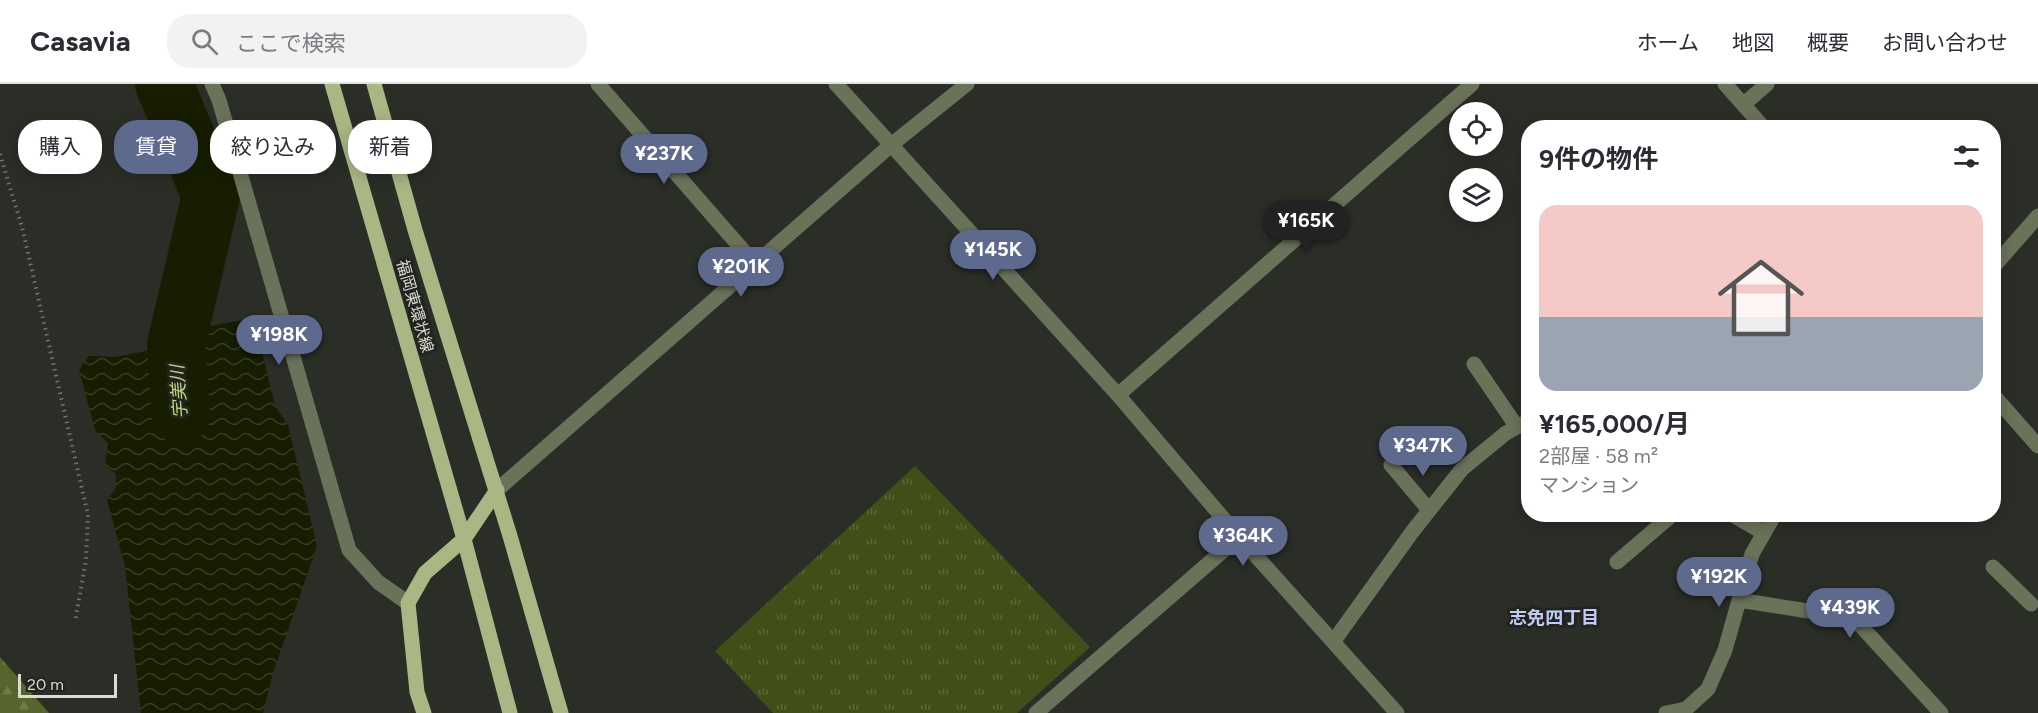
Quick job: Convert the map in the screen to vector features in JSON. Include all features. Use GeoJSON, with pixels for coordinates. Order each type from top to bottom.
{"type":"FeatureCollection","features":[{"type":"Feature","properties":{"kind":"main road","name":"福岡東環状線"},"geometry":{"type":"LineString","coordinates":[[332,84],[464,539],[510,713]]}},
{"type":"Feature","properties":{"kind":"main road","name":"福岡東環状線"},"geometry":{"type":"LineString","coordinates":[[374,84],[415,230],[497,490],[561,713]]}},
{"type":"Feature","properties":{"kind":"main road"},"geometry":{"type":"LineString","coordinates":[[424,713],[417,692],[408,603],[425,573],[464,539],[497,490]]}},
{"type":"Feature","properties":{"kind":"street"},"geometry":{"type":"LineString","coordinates":[[212,84],[219,100],[349,550],[378,582],[408,603]]}},
{"type":"Feature","properties":{"kind":"street"},"geometry":{"type":"LineString","coordinates":[[598,84],[755,264]]}},
{"type":"Feature","properties":{"kind":"street"},"geometry":{"type":"LineString","coordinates":[[836,84],[1118,395],[1239,537],[1397,713]]}},
{"type":"Feature","properties":{"kind":"street"},"geometry":{"type":"LineString","coordinates":[[497,490],[891,145],[967,84]]}},
{"type":"Feature","properties":{"kind":"street"},"geometry":{"type":"LineString","coordinates":[[1118,395],[1472,84]]}},
{"type":"Feature","properties":{"kind":"street"},"geometry":{"type":"LineString","coordinates":[[1725,84],[1757,120]]}},
{"type":"Feature","properties":{"kind":"street"},"geometry":{"type":"LineString","coordinates":[[1744,104],[1767,84]]}},
{"type":"Feature","properties":{"kind":"street"},"geometry":{"type":"LineString","coordinates":[[2001,258],[2038,216]]}},
{"type":"Feature","properties":{"kind":"street"},"geometry":{"type":"LineString","coordinates":[[1474,364],[1521,423]]}},
{"type":"Feature","properties":{"kind":"street"},"geometry":{"type":"LineString","coordinates":[[2001,404],[2038,446]]}},
{"type":"Feature","properties":{"kind":"street"},"geometry":{"type":"LineString","coordinates":[[1333,642],[1429,510],[1462,469],[1506,433],[1521,425]]}},
{"type":"Feature","properties":{"kind":"street"},"geometry":{"type":"LineString","coordinates":[[1392,465],[1429,510]]}},
{"type":"Feature","properties":{"kind":"street"},"geometry":{"type":"LineString","coordinates":[[1617,562],[1664,522]]}},
{"type":"Feature","properties":{"kind":"street"},"geometry":{"type":"LineString","coordinates":[[1745,522],[1764,533]]}},
{"type":"Feature","properties":{"kind":"street"},"geometry":{"type":"LineString","coordinates":[[1666,713],[1686,709],[1708,689],[1725,650],[1752,554],[1770,522]]}},
{"type":"Feature","properties":{"kind":"street"},"geometry":{"type":"LineString","coordinates":[[1036,713],[1239,537]]}},
{"type":"Feature","properties":{"kind":"street"},"geometry":{"type":"LineString","coordinates":[[1993,567],[2036,604]]}},
{"type":"Feature","properties":{"kind":"street"},"geometry":{"type":"LineString","coordinates":[[1739,600],[1833,615],[1860,625],[1941,713]]}},
{"type":"Feature","properties":{"kind":"path"},"geometry":{"type":"LineString","coordinates":[[0,154],[22,227],[88,515],[86,560],[75,622]]}},
{"type":"Feature","properties":{"kind":"green space"},"geometry":{"type":"Polygon","coordinates":[[[915,466],[1090,647],[1017,713],[773,713],[715,651],[915,466]]]}},
{"type":"Feature","properties":{"kind":"green space"},"geometry":{"type":"Polygon","coordinates":[[[0,657],[49,713],[0,713],[0,657]]]}},
{"type":"Feature","properties":{"kind":"water"},"geometry":{"type":"Polygon","coordinates":[[[254,318],[275,406],[288,425],[317,546],[272,676],[263,713],[141,713],[125,566],[107,500],[116,488],[116,474],[105,466],[108,443],[95,430],[79,370],[89,356],[115,357],[152,350],[162,342],[199,328],[254,318]]]}},
{"type":"Feature","properties":{"kind":"waterway","name":"宇美川"},"geometry":{"type":"LineString","coordinates":[[164,84],[211,196],[176,345],[181,415]]}},
{"type":"Feature","properties":{"kind":"district","name":"志免四丁目"},"geometry":{"type":"Point","coordinates":[1554,618]}}]}
